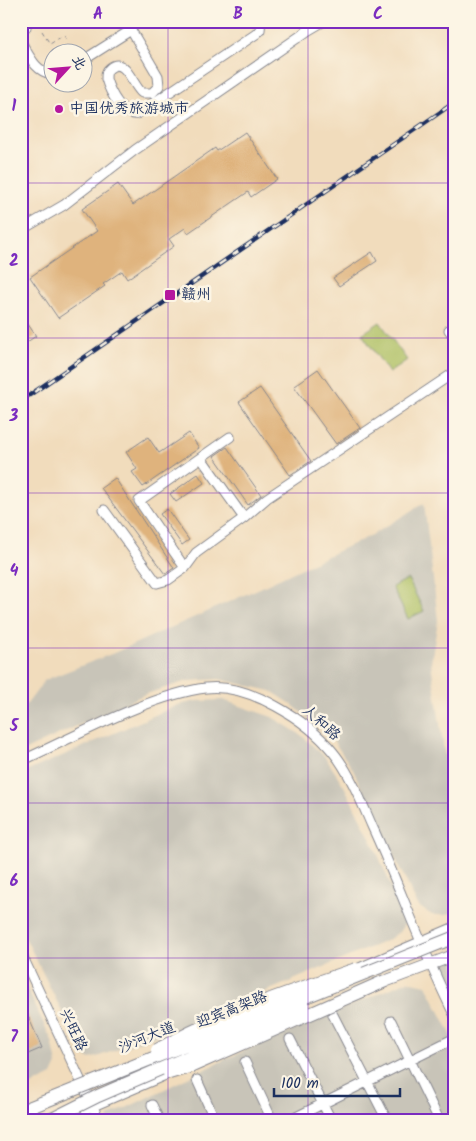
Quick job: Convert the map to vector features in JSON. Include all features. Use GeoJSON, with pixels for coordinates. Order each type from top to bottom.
{"type":"FeatureCollection","features":[{"type":"Feature","properties":{"kind":"highway","name":"迎宾高架路"},"geometry":{"type":"LineString","coordinates":[[21,1112],[455,937]]}},
{"type":"Feature","properties":{"kind":"highway","name":"迎宾高架路"},"geometry":{"type":"LineString","coordinates":[[50,1120],[319,1001],[455,946]]}},
{"type":"Feature","properties":{"kind":"highway"},"geometry":{"type":"LineString","coordinates":[[115,1075],[179,1038],[296,990],[377,961]]}},
{"type":"Feature","properties":{"kind":"highway"},"geometry":{"type":"LineString","coordinates":[[121,1087],[192,1066],[386,981]]}},
{"type":"Feature","properties":{"kind":"main road","name":"沙河大道"},"geometry":{"type":"LineString","coordinates":[[21,1112],[40,1100],[81,1081],[455,928]]}},
{"type":"Feature","properties":{"kind":"main road"},"geometry":{"type":"LineString","coordinates":[[59,1120],[320,1006],[455,955]]}},
{"type":"Feature","properties":{"kind":"street"},"geometry":{"type":"LineString","coordinates":[[92,53],[131,30],[158,76],[159,86],[152,94],[142,93],[126,69],[120,66],[110,67],[106,72],[106,79],[124,111],[130,114],[137,114],[256,34],[260,30],[261,21]]}},
{"type":"Feature","properties":{"kind":"street"},"geometry":{"type":"LineString","coordinates":[[306,32],[312,21]]}},
{"type":"Feature","properties":{"kind":"street"},"geometry":{"type":"LineString","coordinates":[[21,230],[64,204],[135,150],[324,21]]}},
{"type":"Feature","properties":{"kind":"street"},"geometry":{"type":"LineString","coordinates":[[21,42],[37,68],[42,71]]}},
{"type":"Feature","properties":{"kind":"street"},"geometry":{"type":"LineString","coordinates":[[104,510],[157,584],[168,580],[185,568],[196,553],[244,518],[267,498],[455,372]]}},
{"type":"Feature","properties":{"kind":"street"},"geometry":{"type":"LineString","coordinates":[[185,568],[139,501],[230,437]]}},
{"type":"Feature","properties":{"kind":"street"},"geometry":{"type":"LineString","coordinates":[[201,458],[244,518]]}},
{"type":"Feature","properties":{"kind":"street","name":"人和路"},"geometry":{"type":"LineString","coordinates":[[21,761],[175,693],[209,687],[260,698],[286,710],[312,730],[334,753],[361,802],[402,892],[429,966],[455,1016]]}},
{"type":"Feature","properties":{"kind":"street","name":"兴旺路"},"geometry":{"type":"LineString","coordinates":[[21,953],[100,1120]]}},
{"type":"Feature","properties":{"kind":"street"},"geometry":{"type":"LineString","coordinates":[[333,1015],[387,1120]]}},
{"type":"Feature","properties":{"kind":"street"},"geometry":{"type":"LineString","coordinates":[[391,1021],[439,1120]]}},
{"type":"Feature","properties":{"kind":"street"},"geometry":{"type":"LineString","coordinates":[[290,1038],[331,1120]]}},
{"type":"Feature","properties":{"kind":"street"},"geometry":{"type":"LineString","coordinates":[[290,1120],[455,1038]]}},
{"type":"Feature","properties":{"kind":"street"},"geometry":{"type":"LineString","coordinates":[[245,1062],[272,1120]]}},
{"type":"Feature","properties":{"kind":"street"},"geometry":{"type":"LineString","coordinates":[[196,1080],[215,1120]]}},
{"type":"Feature","properties":{"kind":"street"},"geometry":{"type":"LineString","coordinates":[[152,1105],[159,1120]]}},
{"type":"Feature","properties":{"kind":"path"},"geometry":{"type":"LineString","coordinates":[[42,31],[50,44],[64,35],[67,41]]}},
{"type":"Feature","properties":{"kind":"shaded area"},"geometry":{"type":"Polygon","coordinates":[[[424,503],[438,620],[431,663],[444,751],[450,778],[455,785],[455,912],[444,915],[432,915],[418,906],[352,768],[330,736],[290,703],[271,691],[219,679],[187,681],[143,695],[21,752],[21,705],[27,704],[45,680],[114,653],[260,588],[372,535],[424,503]]]}},
{"type":"Feature","properties":{"kind":"shaded area"},"geometry":{"type":"Polygon","coordinates":[[[223,700],[272,717],[301,735],[325,757],[344,786],[376,850],[405,923],[399,932],[388,940],[189,1024],[91,1059],[84,1056],[21,929],[21,774],[178,705],[197,701],[223,700]]]}},
{"type":"Feature","properties":{"kind":"shaded area"},"geometry":{"type":"Polygon","coordinates":[[[455,949],[455,991],[441,966],[446,955],[455,949]]]}},
{"type":"Feature","properties":{"kind":"shaded area"},"geometry":{"type":"Polygon","coordinates":[[[21,976],[52,1041],[57,1064],[52,1075],[21,1090],[21,976]]]}},
{"type":"Feature","properties":{"kind":"shaded area"},"geometry":{"type":"Polygon","coordinates":[[[408,981],[426,985],[455,1042],[455,1120],[109,1120],[108,1117],[228,1058],[408,981]]]}},
{"type":"Feature","properties":{"kind":"green space"},"geometry":{"type":"Polygon","coordinates":[[[380,322],[407,360],[389,373],[362,334],[380,322]]]}},
{"type":"Feature","properties":{"kind":"green space"},"geometry":{"type":"Polygon","coordinates":[[[408,579],[424,611],[408,619],[392,587],[408,579]]]}},
{"type":"Feature","properties":{"kind":"building"},"geometry":{"type":"Polygon","coordinates":[[[245,132],[277,179],[251,197],[248,192],[188,233],[185,228],[169,239],[174,246],[127,279],[122,271],[103,284],[105,286],[58,318],[30,277],[97,231],[82,209],[118,184],[133,205],[215,148],[217,151],[245,132]]]}},
{"type":"Feature","properties":{"kind":"building"},"geometry":{"type":"Polygon","coordinates":[[[372,252],[377,261],[339,286],[333,278],[372,252]]]}},
{"type":"Feature","properties":{"kind":"building"},"geometry":{"type":"Polygon","coordinates":[[[21,314],[36,336],[21,346],[21,314]]]}},
{"type":"Feature","properties":{"kind":"building"},"geometry":{"type":"Polygon","coordinates":[[[318,369],[360,428],[336,444],[294,386],[318,369]]]}},
{"type":"Feature","properties":{"kind":"building"},"geometry":{"type":"Polygon","coordinates":[[[260,388],[311,461],[290,475],[239,402],[260,388]]]}},
{"type":"Feature","properties":{"kind":"building"},"geometry":{"type":"Polygon","coordinates":[[[189,433],[199,448],[143,487],[132,472],[137,469],[126,452],[148,437],[159,453],[189,433]]]}},
{"type":"Feature","properties":{"kind":"building"},"geometry":{"type":"Polygon","coordinates":[[[227,447],[261,495],[248,505],[214,456],[227,447]]]}},
{"type":"Feature","properties":{"kind":"building"},"geometry":{"type":"Polygon","coordinates":[[[198,474],[204,483],[176,502],[170,494],[198,474]]]}},
{"type":"Feature","properties":{"kind":"building"},"geometry":{"type":"Polygon","coordinates":[[[115,478],[174,568],[165,574],[101,488],[115,478]]]}},
{"type":"Feature","properties":{"kind":"building"},"geometry":{"type":"Polygon","coordinates":[[[167,509],[189,540],[182,545],[160,514],[167,509]]]}},
{"type":"Feature","properties":{"kind":"building"},"geometry":{"type":"Polygon","coordinates":[[[21,1000],[42,1048],[21,1057],[21,1000]]]}},
{"type":"Feature","properties":{"kind":"railway"},"geometry":{"type":"LineString","coordinates":[[21,401],[455,102]]}},
{"type":"Feature","properties":{"kind":"place","name":"中国优秀旅游城市"},"geometry":{"type":"Point","coordinates":[59,109]}},
{"type":"Feature","properties":{"kind":"place","name":"赣州"},"geometry":{"type":"Point","coordinates":[170,295]}}]}
